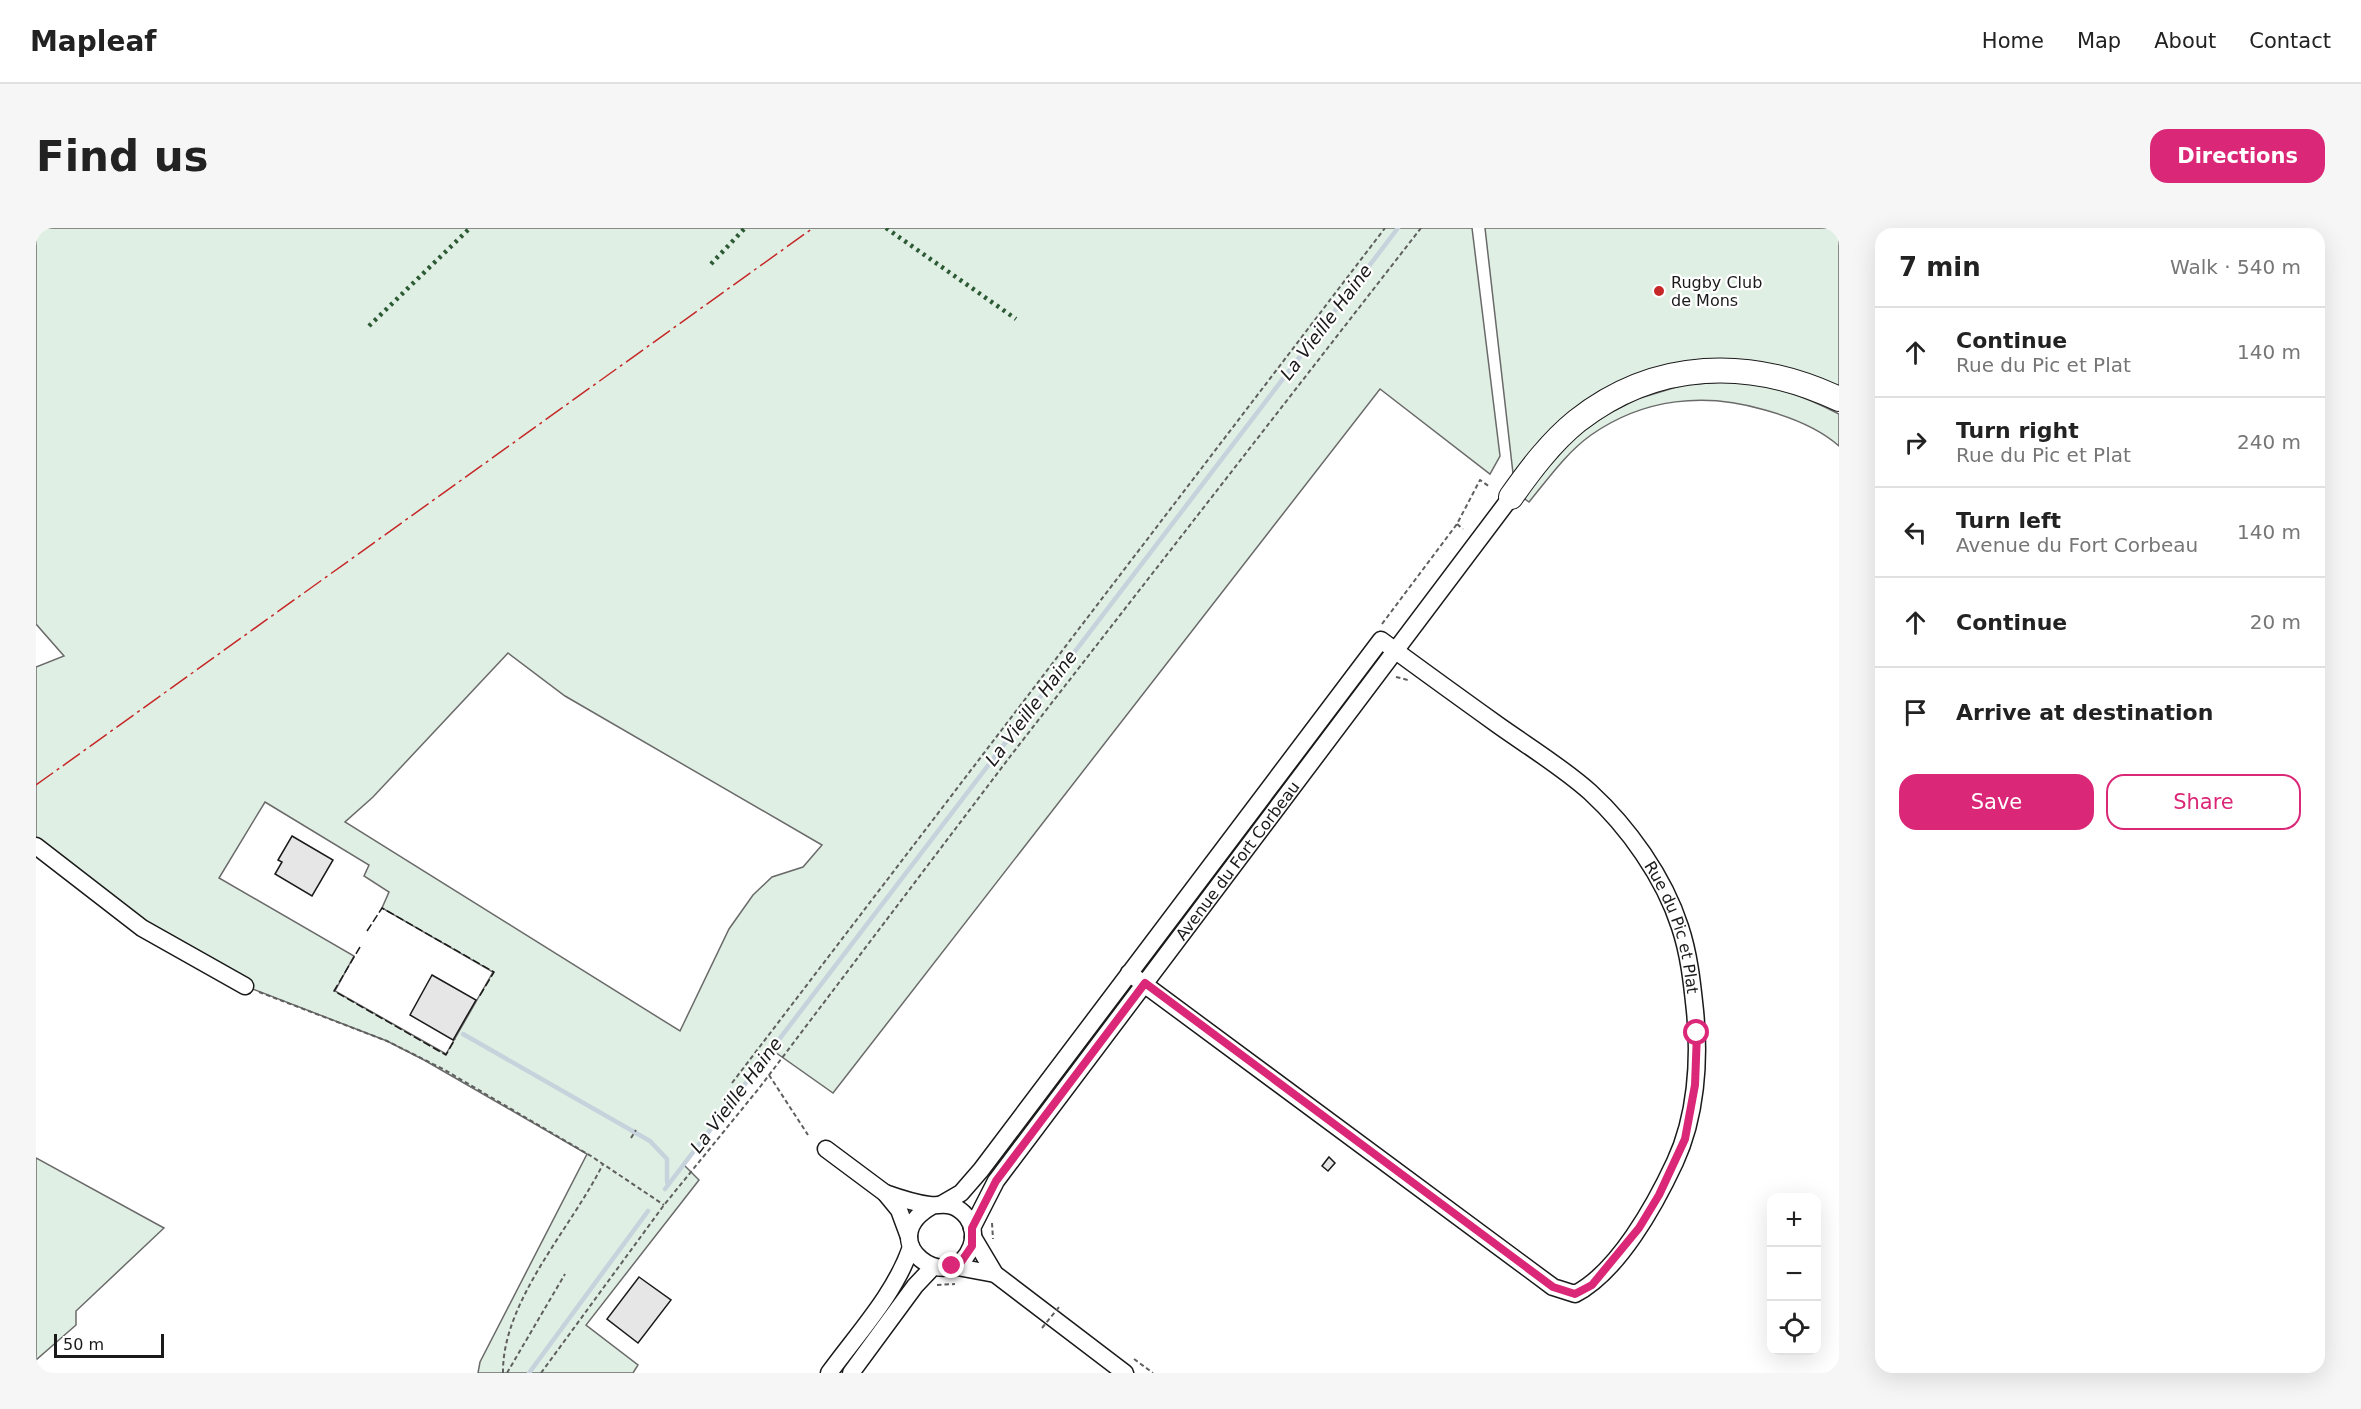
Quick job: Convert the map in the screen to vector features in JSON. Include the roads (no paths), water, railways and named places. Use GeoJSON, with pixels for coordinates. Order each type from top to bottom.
{"type":"FeatureCollection","features":[{"type":"Feature","properties":{"kind":"highway"},"geometry":{"type":"LineString","coordinates":[[1511,497],[1550,448],[1576,422],[1602,404],[1639,386],[1673,375],[1710,370],[1766,373],[1815,388],[1839,399]]}},
{"type":"Feature","properties":{"kind":"street","name":"Avenue du Fort Corbeau"},"geometry":{"type":"LineString","coordinates":[[973,1232],[996,1181],[1511,497]]}},
{"type":"Feature","properties":{"kind":"street"},"geometry":{"type":"LineString","coordinates":[[1460,526],[1478,540]]}},
{"type":"Feature","properties":{"kind":"street","name":"Avenue du Fort Corbeau"},"geometry":{"type":"LineString","coordinates":[[937,1205],[961,1193],[981,1170],[1381,640]]}},
{"type":"Feature","properties":{"kind":"street","name":"Rue du Pic et Plat"},"geometry":{"type":"LineString","coordinates":[[1129,973],[1553,1287],[1575,1294],[1592,1285],[1639,1228],[1659,1195],[1685,1139],[1695,1085],[1697,1033],[1691,971],[1680,925],[1668,898],[1639,850],[1590,792],[1381,640]]}},
{"type":"Feature","properties":{"kind":"street"},"geometry":{"type":"LineString","coordinates":[[36,846],[142,928],[245,986]]}},
{"type":"Feature","properties":{"kind":"street"},"geometry":{"type":"LineString","coordinates":[[826,1149],[885,1192],[899,1210],[916,1256],[933,1267],[952,1266],[994,1274],[1125,1373]]}},
{"type":"Feature","properties":{"kind":"street"},"geometry":{"type":"LineString","coordinates":[[885,1192],[962,1211],[994,1274]]}},
{"type":"Feature","properties":{"kind":"street"},"geometry":{"type":"LineString","coordinates":[[829,1373],[903,1270],[915,1217],[937,1205]]}},
{"type":"Feature","properties":{"kind":"street"},"geometry":{"type":"LineString","coordinates":[[952,1266],[967,1255],[973,1232]]}},
{"type":"Feature","properties":{"kind":"street"},"geometry":{"type":"LineString","coordinates":[[851,1373],[915,1286],[933,1267]]}},
{"type":"Feature","properties":{"kind":"waterway","name":"La Vieille Haine"},"geometry":{"type":"LineString","coordinates":[[665,1189],[1398,228]]}},
{"type":"Feature","properties":{"kind":"waterway"},"geometry":{"type":"LineString","coordinates":[[463,1034],[650,1141],[667,1159],[667,1182]]}},
{"type":"Feature","properties":{"kind":"waterway","name":"La Vieille Haine"},"geometry":{"type":"LineString","coordinates":[[529,1373],[648,1211]]}},
{"type":"Feature","properties":{"kind":"place","name":"Rugby Club de Mons"},"geometry":{"type":"Point","coordinates":[1659,291]}}]}
